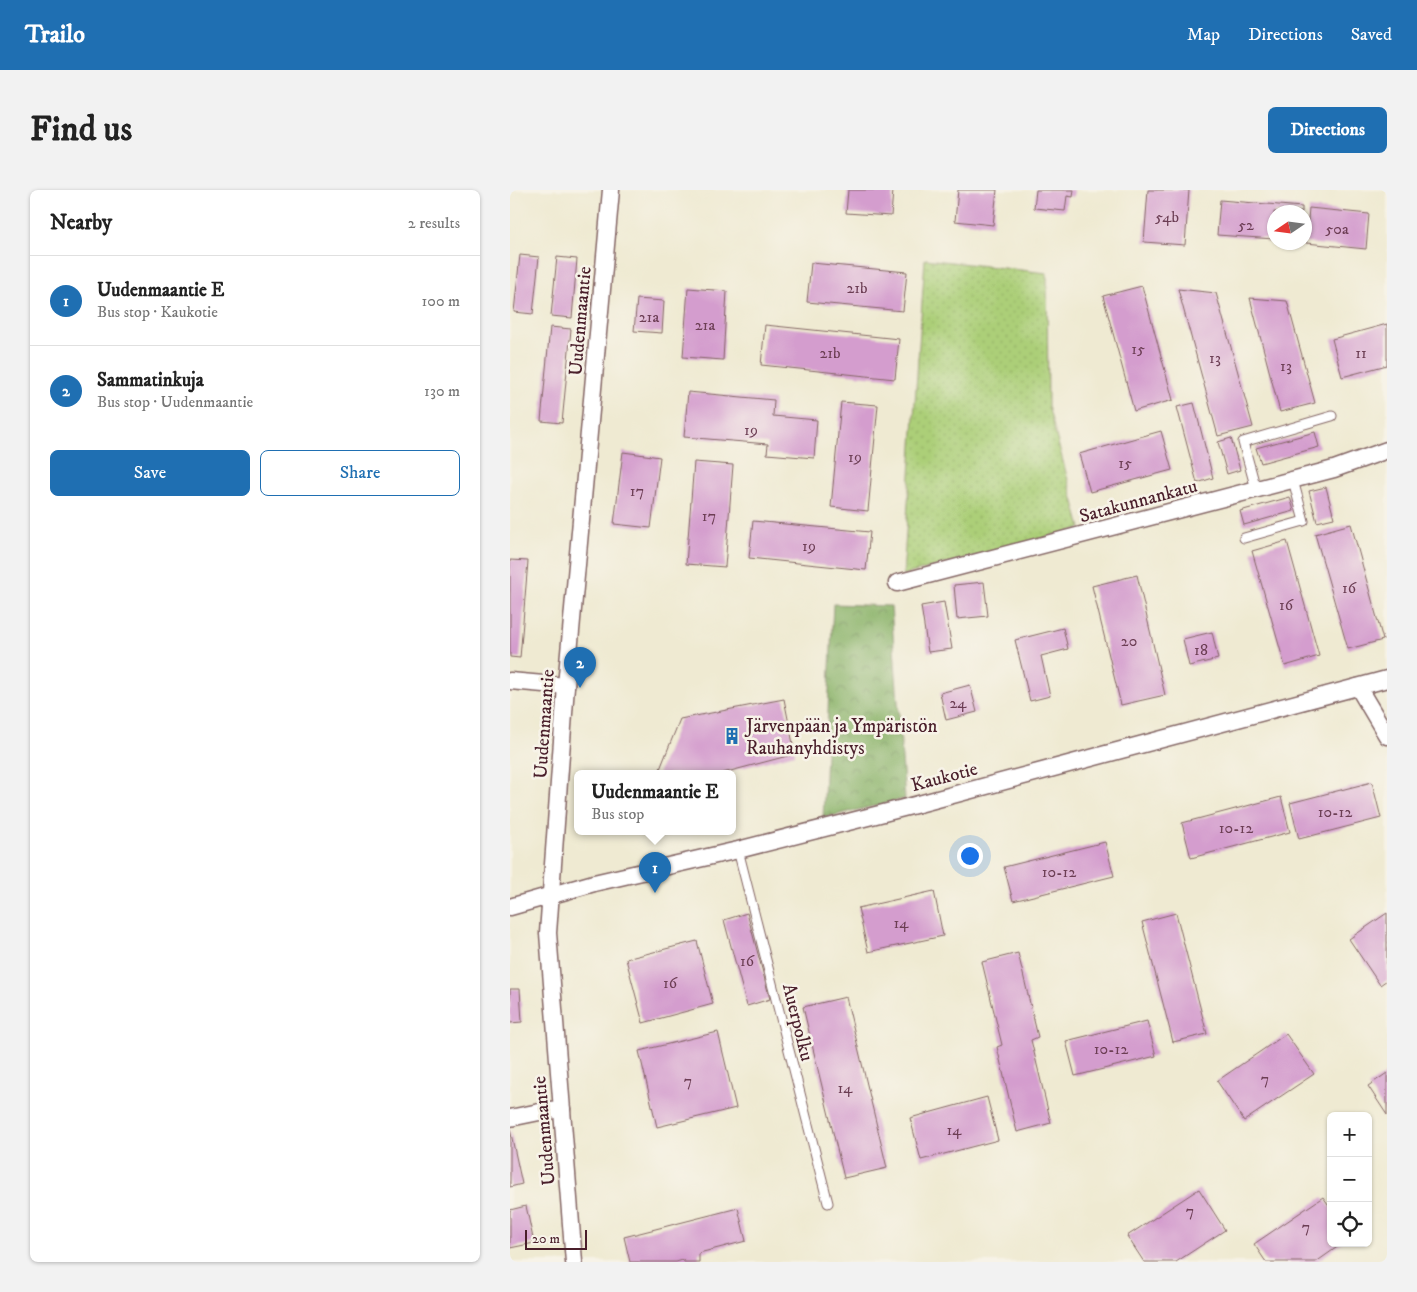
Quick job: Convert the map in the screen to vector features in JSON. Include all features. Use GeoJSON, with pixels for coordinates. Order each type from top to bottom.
{"type":"FeatureCollection","features":[{"type":"Feature","properties":{"kind":"street","name":"Uudenmaantie"},"geometry":{"type":"LineString","coordinates":[[574,1262],[548,933],[566,686],[611,190]]}},
{"type":"Feature","properties":{"kind":"street","name":"Satakunnankatu"},"geometry":{"type":"LineString","coordinates":[[897,583],[1334,469],[1387,450]]}},
{"type":"Feature","properties":{"kind":"street","name":"Kaukotie"},"geometry":{"type":"LineString","coordinates":[[510,907],[550,895],[915,805],[1387,679]]}},
{"type":"Feature","properties":{"kind":"street"},"geometry":{"type":"LineString","coordinates":[[510,681],[566,686]]}},
{"type":"Feature","properties":{"kind":"street"},"geometry":{"type":"LineString","coordinates":[[1358,687],[1387,736]]}},
{"type":"Feature","properties":{"kind":"street"},"geometry":{"type":"LineString","coordinates":[[510,1118],[562,1109]]}},
{"type":"Feature","properties":{"kind":"lane"},"geometry":{"type":"LineString","coordinates":[[1256,490],[1243,442],[1332,416]]}},
{"type":"Feature","properties":{"kind":"lane"},"geometry":{"type":"LineString","coordinates":[[1244,538],[1304,521],[1293,480]]}},
{"type":"Feature","properties":{"kind":"lane","name":"Auerpolku"},"geometry":{"type":"LineString","coordinates":[[738,850],[828,1203]]}},
{"type":"Feature","properties":{"kind":"green space"},"geometry":{"type":"Polygon","coordinates":[[[925,259],[1047,273],[1048,406],[1081,528],[903,575],[925,259]]]}},
{"type":"Feature","properties":{"kind":"green space"},"geometry":{"type":"Polygon","coordinates":[[[833,604],[891,606],[905,799],[823,818],[833,604]]]}},
{"type":"Feature","properties":{"kind":"building"},"geometry":{"type":"Polygon","coordinates":[[[848,190],[893,190],[891,216],[846,213],[848,190]]]}},
{"type":"Feature","properties":{"kind":"building"},"geometry":{"type":"Polygon","coordinates":[[[958,190],[997,190],[993,225],[955,221],[958,190]]]}},
{"type":"Feature","properties":{"kind":"building"},"geometry":{"type":"Polygon","coordinates":[[[1036,190],[1074,190],[1073,197],[1067,196],[1065,211],[1034,208],[1036,190]]]}},
{"type":"Feature","properties":{"kind":"building"},"geometry":{"type":"Polygon","coordinates":[[[1148,190],[1189,190],[1185,245],[1144,242],[1148,190]]]}},
{"type":"Feature","properties":{"kind":"building"},"geometry":{"type":"Polygon","coordinates":[[[1220,200],[1279,205],[1267,205],[1267,239],[1217,235],[1220,200]]]}},
{"type":"Feature","properties":{"kind":"building"},"geometry":{"type":"Polygon","coordinates":[[[1312,208],[1369,214],[1366,249],[1312,244],[1312,208]]]}},
{"type":"Feature","properties":{"kind":"building"},"geometry":{"type":"Polygon","coordinates":[[[520,255],[539,257],[533,314],[514,312],[520,255]]]}},
{"type":"Feature","properties":{"kind":"building"},"geometry":{"type":"Polygon","coordinates":[[[557,257],[577,259],[572,318],[551,316],[557,257]]]}},
{"type":"Feature","properties":{"kind":"building"},"geometry":{"type":"Polygon","coordinates":[[[811,263],[907,272],[903,311],[807,302],[811,263]]]}},
{"type":"Feature","properties":{"kind":"building"},"geometry":{"type":"Polygon","coordinates":[[[1142,286],[1173,400],[1134,411],[1103,296],[1142,286]]]}},
{"type":"Feature","properties":{"kind":"building"},"geometry":{"type":"Polygon","coordinates":[[[688,288],[727,291],[723,360],[683,357],[688,288]]]}},
{"type":"Feature","properties":{"kind":"building"},"geometry":{"type":"Polygon","coordinates":[[[1178,289],[1216,293],[1253,427],[1218,436],[1178,289]]]}},
{"type":"Feature","properties":{"kind":"building"},"geometry":{"type":"Polygon","coordinates":[[[1250,298],[1287,301],[1315,403],[1280,412],[1250,298]]]}},
{"type":"Feature","properties":{"kind":"building"},"geometry":{"type":"Polygon","coordinates":[[[637,299],[664,301],[662,333],[634,331],[637,299]]]}},
{"type":"Feature","properties":{"kind":"building"},"geometry":{"type":"Polygon","coordinates":[[[1387,324],[1387,365],[1342,377],[1332,339],[1387,324]]]}},
{"type":"Feature","properties":{"kind":"building"},"geometry":{"type":"Polygon","coordinates":[[[765,325],[899,339],[895,379],[761,365],[765,325]]]}},
{"type":"Feature","properties":{"kind":"building"},"geometry":{"type":"Polygon","coordinates":[[[550,327],[571,329],[562,423],[541,421],[550,327]]]}},
{"type":"Feature","properties":{"kind":"building"},"geometry":{"type":"Polygon","coordinates":[[[688,392],[774,400],[773,416],[817,420],[814,458],[767,454],[768,444],[684,437],[688,392]]]}},
{"type":"Feature","properties":{"kind":"building"},"geometry":{"type":"Polygon","coordinates":[[[841,402],[878,405],[868,511],[831,507],[841,402]]]}},
{"type":"Feature","properties":{"kind":"building"},"geometry":{"type":"Polygon","coordinates":[[[1194,403],[1213,478],[1197,483],[1177,407],[1194,403]]]}},
{"type":"Feature","properties":{"kind":"building"},"geometry":{"type":"Polygon","coordinates":[[[1161,431],[1172,470],[1090,492],[1079,454],[1161,431]]]}},
{"type":"Feature","properties":{"kind":"building"},"geometry":{"type":"Polygon","coordinates":[[[1315,432],[1319,447],[1261,463],[1256,448],[1315,432]]]}},
{"type":"Feature","properties":{"kind":"building"},"geometry":{"type":"Polygon","coordinates":[[[1231,438],[1240,470],[1227,474],[1218,442],[1231,438]]]}},
{"type":"Feature","properties":{"kind":"building"},"geometry":{"type":"Polygon","coordinates":[[[623,452],[660,457],[651,528],[614,524],[623,452]]]}},
{"type":"Feature","properties":{"kind":"building"},"geometry":{"type":"Polygon","coordinates":[[[694,462],[733,465],[725,567],[686,564],[694,462]]]}},
{"type":"Feature","properties":{"kind":"building"},"geometry":{"type":"Polygon","coordinates":[[[1326,487],[1334,518],[1317,522],[1309,491],[1326,487]]]}},
{"type":"Feature","properties":{"kind":"building"},"geometry":{"type":"Polygon","coordinates":[[[1290,497],[1294,511],[1244,525],[1240,511],[1290,497]]]}},
{"type":"Feature","properties":{"kind":"building"},"geometry":{"type":"Polygon","coordinates":[[[753,521],[870,532],[866,570],[749,558],[753,521]]]}},
{"type":"Feature","properties":{"kind":"building"},"geometry":{"type":"Polygon","coordinates":[[[1351,524],[1383,640],[1348,649],[1315,534],[1351,524]]]}},
{"type":"Feature","properties":{"kind":"building"},"geometry":{"type":"Polygon","coordinates":[[[1287,541],[1319,656],[1285,666],[1252,551],[1287,541]]]}},
{"type":"Feature","properties":{"kind":"building"},"geometry":{"type":"Polygon","coordinates":[[[510,560],[528,561],[520,658],[510,657],[510,560]]]}},
{"type":"Feature","properties":{"kind":"building"},"geometry":{"type":"Polygon","coordinates":[[[1137,575],[1165,695],[1121,705],[1092,586],[1137,575]]]}},
{"type":"Feature","properties":{"kind":"building"},"geometry":{"type":"Polygon","coordinates":[[[984,582],[988,616],[957,619],[954,585],[984,582]]]}},
{"type":"Feature","properties":{"kind":"building"},"geometry":{"type":"Polygon","coordinates":[[[944,602],[952,649],[928,652],[921,606],[944,602]]]}},
{"type":"Feature","properties":{"kind":"building"},"geometry":{"type":"Polygon","coordinates":[[[1063,628],[1068,649],[1041,656],[1050,696],[1030,701],[1015,640],[1063,628]]]}},
{"type":"Feature","properties":{"kind":"building"},"geometry":{"type":"Polygon","coordinates":[[[1212,632],[1218,659],[1189,666],[1183,639],[1212,632]]]}},
{"type":"Feature","properties":{"kind":"building"},"geometry":{"type":"Polygon","coordinates":[[[970,685],[977,712],[946,720],[940,693],[970,685]]]}},
{"type":"Feature","properties":{"kind":"building","name":"Järvenpään ja Ympäristön Rauhanyhdistys"},"geometry":{"type":"Polygon","coordinates":[[[784,699],[795,754],[734,770],[660,770],[680,719],[784,699]]]}},
{"type":"Feature","properties":{"kind":"building"},"geometry":{"type":"Polygon","coordinates":[[[1372,782],[1381,818],[1299,839],[1290,803],[1372,782]]]}},
{"type":"Feature","properties":{"kind":"building"},"geometry":{"type":"Polygon","coordinates":[[[1281,797],[1290,832],[1191,858],[1182,823],[1281,797]]]}},
{"type":"Feature","properties":{"kind":"building"},"geometry":{"type":"Polygon","coordinates":[[[1105,842],[1114,876],[1013,901],[1004,867],[1105,842]]]}},
{"type":"Feature","properties":{"kind":"building"},"geometry":{"type":"Polygon","coordinates":[[[934,891],[943,936],[868,952],[858,908],[934,891]]]}},
{"type":"Feature","properties":{"kind":"building"},"geometry":{"type":"Polygon","coordinates":[[[747,913],[770,999],[747,1006],[724,920],[747,913]]]}},
{"type":"Feature","properties":{"kind":"building"},"geometry":{"type":"Polygon","coordinates":[[[1176,913],[1207,1034],[1173,1042],[1142,922],[1176,913]]]}},
{"type":"Feature","properties":{"kind":"building"},"geometry":{"type":"Polygon","coordinates":[[[1387,913],[1387,980],[1380,985],[1349,939],[1387,913]]]}},
{"type":"Feature","properties":{"kind":"building"},"geometry":{"type":"Polygon","coordinates":[[[697,941],[713,1004],[643,1023],[626,959],[697,941]]]}},
{"type":"Feature","properties":{"kind":"building"},"geometry":{"type":"Polygon","coordinates":[[[1018,953],[1038,1037],[1031,1040],[1051,1123],[1017,1132],[997,1047],[1002,1045],[982,962],[1018,953]]]}},
{"type":"Feature","properties":{"kind":"building"},"geometry":{"type":"Polygon","coordinates":[[[510,989],[520,989],[522,1022],[510,1023],[510,989]]]}},
{"type":"Feature","properties":{"kind":"building"},"geometry":{"type":"Polygon","coordinates":[[[846,997],[887,1168],[844,1178],[803,1007],[846,997]]]}},
{"type":"Feature","properties":{"kind":"building"},"geometry":{"type":"Polygon","coordinates":[[[1147,1021],[1156,1056],[1075,1076],[1066,1041],[1147,1021]]]}},
{"type":"Feature","properties":{"kind":"building"},"geometry":{"type":"Polygon","coordinates":[[[718,1032],[736,1108],[657,1127],[639,1051],[718,1032]]]}},
{"type":"Feature","properties":{"kind":"building"},"geometry":{"type":"Polygon","coordinates":[[[1286,1034],[1314,1074],[1244,1121],[1217,1081],[1286,1034]]]}},
{"type":"Feature","properties":{"kind":"building"},"geometry":{"type":"Polygon","coordinates":[[[1387,1073],[1387,1115],[1368,1086],[1387,1073]]]}},
{"type":"Feature","properties":{"kind":"building"},"geometry":{"type":"Polygon","coordinates":[[[987,1097],[998,1140],[921,1160],[910,1118],[987,1097]]]}},
{"type":"Feature","properties":{"kind":"building"},"geometry":{"type":"Polygon","coordinates":[[[510,1129],[522,1184],[510,1187],[510,1129]]]}},
{"type":"Feature","properties":{"kind":"building"},"geometry":{"type":"Polygon","coordinates":[[[1199,1189],[1225,1230],[1176,1262],[1144,1262],[1127,1236],[1199,1189]]]}},
{"type":"Feature","properties":{"kind":"building"},"geometry":{"type":"Polygon","coordinates":[[[1323,1197],[1327,1202],[1327,1247],[1337,1247],[1316,1262],[1266,1262],[1254,1244],[1323,1197]]]}},
{"type":"Feature","properties":{"kind":"building"},"geometry":{"type":"Polygon","coordinates":[[[526,1206],[534,1243],[510,1248],[510,1210],[526,1206]]]}},
{"type":"Feature","properties":{"kind":"building"},"geometry":{"type":"Polygon","coordinates":[[[738,1208],[746,1241],[699,1253],[699,1262],[684,1262],[683,1260],[676,1262],[630,1262],[624,1237],[738,1208]]]}},
{"type":"Feature","properties":{"kind":"place","name":"Sammatinkuja"},"geometry":{"type":"Point","coordinates":[580,688]}},
{"type":"Feature","properties":{"kind":"place","name":"Järvenpään ja Ympäristön Rauhanyhdistys"},"geometry":{"type":"Point","coordinates":[732,736]}},
{"type":"Feature","properties":{"kind":"place","name":"Uudenmaantie E"},"geometry":{"type":"Point","coordinates":[655,893]}}]}
